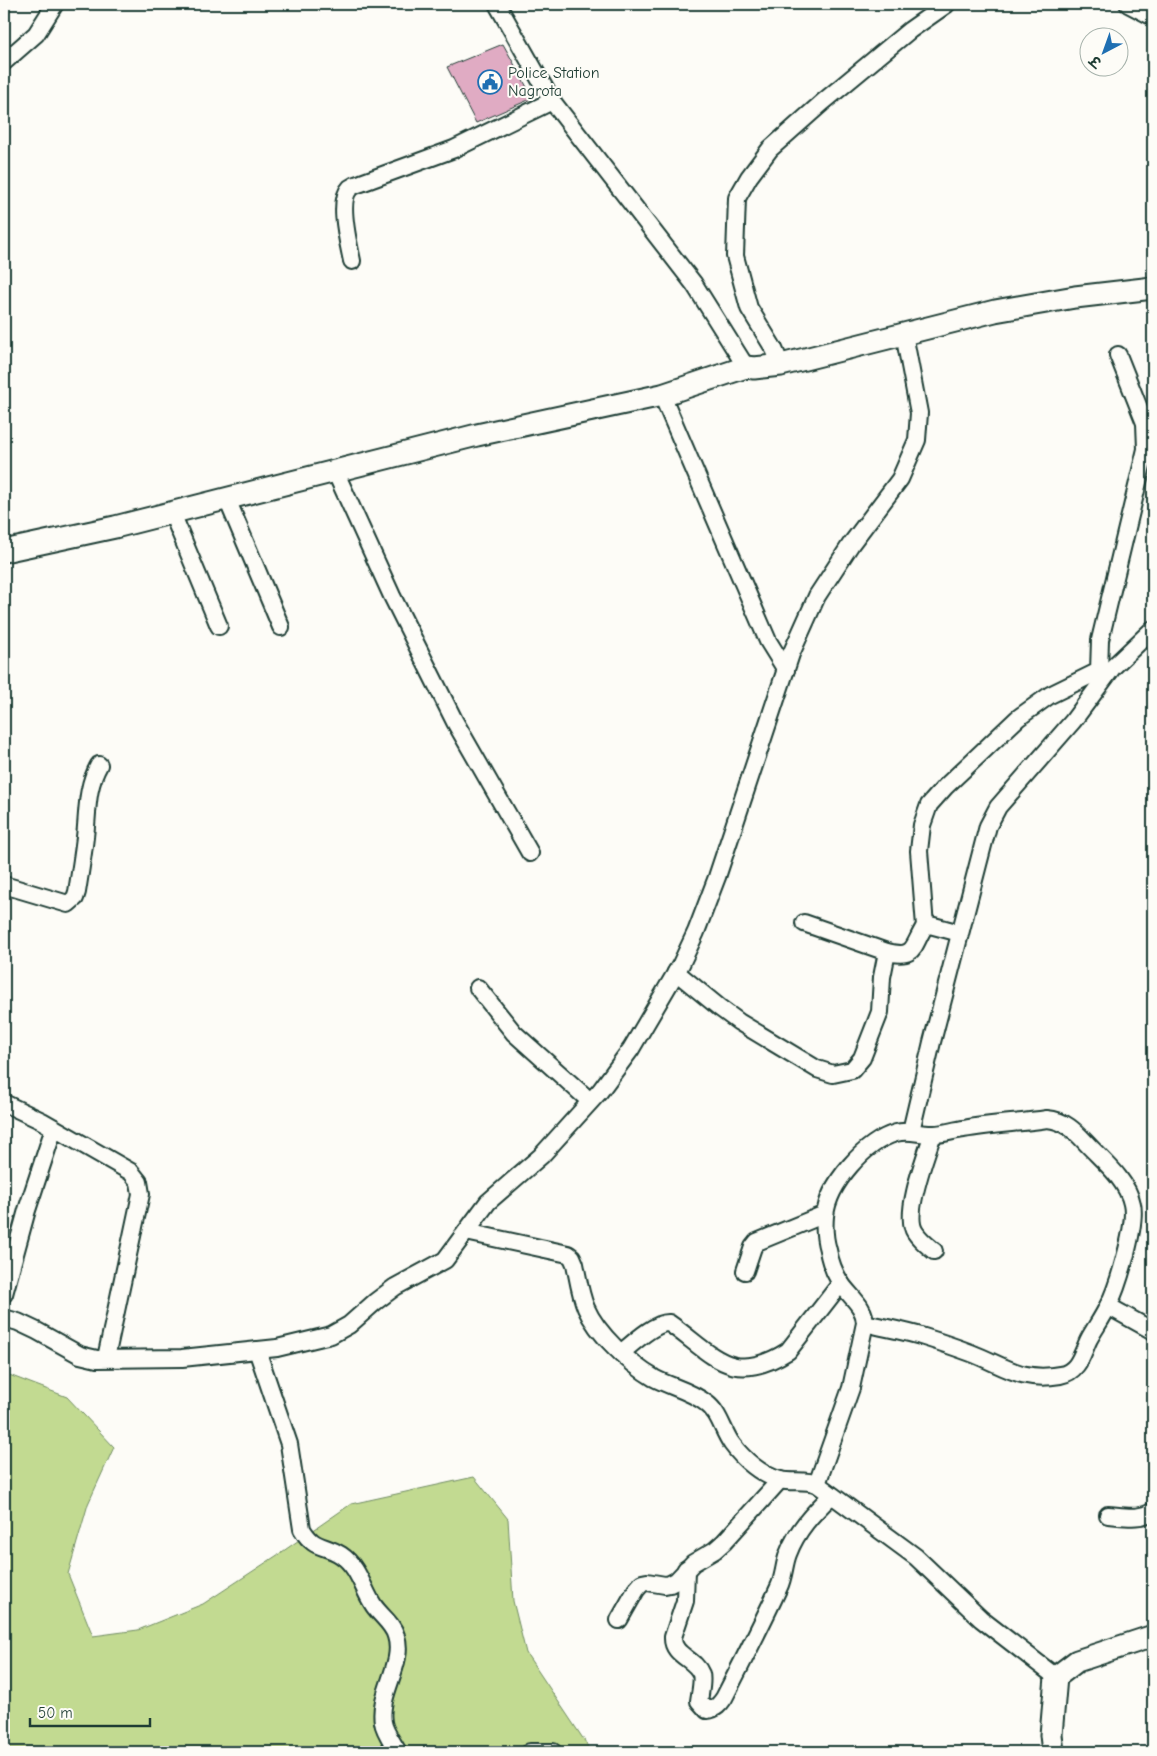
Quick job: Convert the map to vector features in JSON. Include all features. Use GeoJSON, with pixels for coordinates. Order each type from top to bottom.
{"type":"FeatureCollection","features":[{"type":"Feature","properties":{"kind":"main road"},"geometry":{"type":"LineString","coordinates":[[4,551],[115,527],[477,435],[662,395],[746,367],[754,368],[781,364],[1004,310],[1075,297],[1153,288]]}},
{"type":"Feature","properties":{"kind":"main road"},"geometry":{"type":"LineString","coordinates":[[1053,1752],[1051,1735],[1056,1677],[1077,1661],[1153,1636]]}},
{"type":"Feature","properties":{"kind":"street"},"geometry":{"type":"LineString","coordinates":[[4,62],[36,34],[55,4]]}},
{"type":"Feature","properties":{"kind":"street"},"geometry":{"type":"LineString","coordinates":[[497,4],[552,101],[694,284],[746,367]]}},
{"type":"Feature","properties":{"kind":"street"},"geometry":{"type":"LineString","coordinates":[[781,364],[749,308],[735,256],[737,198],[749,177],[770,149],[910,30],[947,4]]}},
{"type":"Feature","properties":{"kind":"street"},"geometry":{"type":"LineString","coordinates":[[1128,4],[1153,17]]}},
{"type":"Feature","properties":{"kind":"street"},"geometry":{"type":"LineString","coordinates":[[352,262],[344,214],[346,195],[350,188],[360,182],[454,150],[552,101]]}},
{"type":"Feature","properties":{"kind":"street"},"geometry":{"type":"LineString","coordinates":[[4,1318],[37,1331],[80,1355],[97,1359],[182,1358],[277,1348],[331,1335],[341,1330],[395,1287],[445,1260],[488,1202],[541,1156],[590,1101],[631,1050],[676,972],[696,932],[717,877],[791,654],[817,596],[851,544],[900,479],[918,440],[919,413],[904,334]]}},
{"type":"Feature","properties":{"kind":"street"},"geometry":{"type":"LineString","coordinates":[[911,1131],[988,826],[998,806],[1073,721],[1101,676],[1100,640],[1146,449],[1145,423],[1118,355]]}},
{"type":"Feature","properties":{"kind":"street"},"geometry":{"type":"LineString","coordinates":[[662,395],[768,641],[786,670]]}},
{"type":"Feature","properties":{"kind":"street"},"geometry":{"type":"LineString","coordinates":[[335,471],[392,596],[454,722],[530,853]]}},
{"type":"Feature","properties":{"kind":"street"},"geometry":{"type":"LineString","coordinates":[[227,499],[281,627]]}},
{"type":"Feature","properties":{"kind":"street"},"geometry":{"type":"LineString","coordinates":[[172,513],[219,626]]}},
{"type":"Feature","properties":{"kind":"street"},"geometry":{"type":"LineString","coordinates":[[804,923],[888,952],[902,955],[908,954],[926,926],[919,851],[922,826],[929,805],[945,787],[1018,718],[1050,695],[1101,676],[1114,667],[1153,629]]}},
{"type":"Feature","properties":{"kind":"street"},"geometry":{"type":"LineString","coordinates":[[4,885],[68,904],[75,898],[78,892],[85,837],[88,792],[99,764]]}},
{"type":"Feature","properties":{"kind":"street"},"geometry":{"type":"LineString","coordinates":[[926,926],[930,925],[960,933]]}},
{"type":"Feature","properties":{"kind":"street"},"geometry":{"type":"LineString","coordinates":[[676,972],[740,1022],[817,1069],[833,1074],[852,1070],[862,1058],[880,1012],[882,977],[888,952]]}},
{"type":"Feature","properties":{"kind":"street"},"geometry":{"type":"LineString","coordinates":[[478,988],[514,1032],[590,1101]]}},
{"type":"Feature","properties":{"kind":"street"},"geometry":{"type":"LineString","coordinates":[[4,1103],[54,1128],[116,1163],[131,1172],[139,1182],[141,1194],[106,1358]]}},
{"type":"Feature","properties":{"kind":"street"},"geometry":{"type":"LineString","coordinates":[[817,1484],[850,1388],[865,1323],[865,1316],[862,1310],[832,1268],[827,1250],[825,1214],[832,1194],[856,1157],[886,1136],[898,1132],[911,1131],[933,1134],[1047,1119],[1057,1120],[1074,1130],[1110,1167],[1129,1193],[1133,1206],[1131,1233],[1108,1306],[1074,1368],[1068,1373],[1060,1375],[1018,1375],[972,1354],[923,1336],[865,1323]]}},
{"type":"Feature","properties":{"kind":"street"},"geometry":{"type":"LineString","coordinates":[[4,1294],[27,1210],[54,1128]]}},
{"type":"Feature","properties":{"kind":"street"},"geometry":{"type":"LineString","coordinates":[[933,1134],[917,1182],[912,1226],[915,1232],[934,1251]]}},
{"type":"Feature","properties":{"kind":"street"},"geometry":{"type":"LineString","coordinates":[[745,1271],[753,1247],[758,1242],[825,1214]]}},
{"type":"Feature","properties":{"kind":"street"},"geometry":{"type":"LineString","coordinates":[[466,1232],[568,1254],[575,1264],[586,1309],[597,1325],[631,1363],[655,1378],[706,1403],[714,1411],[728,1439],[738,1452],[766,1474],[780,1480],[809,1481],[817,1484],[916,1557],[981,1619],[1056,1677]]}},
{"type":"Feature","properties":{"kind":"street"},"geometry":{"type":"LineString","coordinates":[[621,1353],[664,1322],[669,1323],[716,1359],[731,1366],[755,1366],[788,1351],[841,1283]]}},
{"type":"Feature","properties":{"kind":"street"},"geometry":{"type":"LineString","coordinates":[[1108,1306],[1153,1331]]}},
{"type":"Feature","properties":{"kind":"street"},"geometry":{"type":"LineString","coordinates":[[257,1350],[289,1444],[302,1529],[308,1540],[341,1555],[351,1564],[374,1606],[394,1629],[398,1650],[382,1708],[382,1723],[398,1752]]}},
{"type":"Feature","properties":{"kind":"street"},"geometry":{"type":"LineString","coordinates":[[619,1620],[642,1583],[648,1582],[665,1585],[676,1581],[693,1563],[715,1550],[724,1542],[780,1480]]}},
{"type":"Feature","properties":{"kind":"street"},"geometry":{"type":"LineString","coordinates":[[686,1569],[685,1600],[672,1643],[677,1651],[700,1671],[699,1702],[708,1710],[712,1710],[724,1698],[767,1614],[781,1584],[787,1555],[799,1530],[832,1496]]}},
{"type":"Feature","properties":{"kind":"street"},"geometry":{"type":"LineString","coordinates":[[1108,1515],[1138,1517],[1148,1515],[1153,1511]]}},
{"type":"Feature","properties":{"kind":"street"},"geometry":{"type":"LineString","coordinates":[[530,1752],[553,1752]]}},
{"type":"Feature","properties":{"kind":"green space"},"geometry":{"type":"Polygon","coordinates":[[[4,1373],[67,1397],[114,1447],[88,1504],[68,1574],[93,1636],[138,1630],[203,1604],[351,1504],[474,1477],[508,1519],[513,1601],[526,1653],[592,1752],[4,1752],[4,1373]]]}},
{"type":"Feature","properties":{"kind":"building","name":"Police Station Nagrota"},"geometry":{"type":"Polygon","coordinates":[[[503,44],[533,98],[476,123],[447,67],[503,44]]]}},
{"type":"Feature","properties":{"kind":"place","name":"Police Station Nagrota"},"geometry":{"type":"Point","coordinates":[490,82]}}]}
